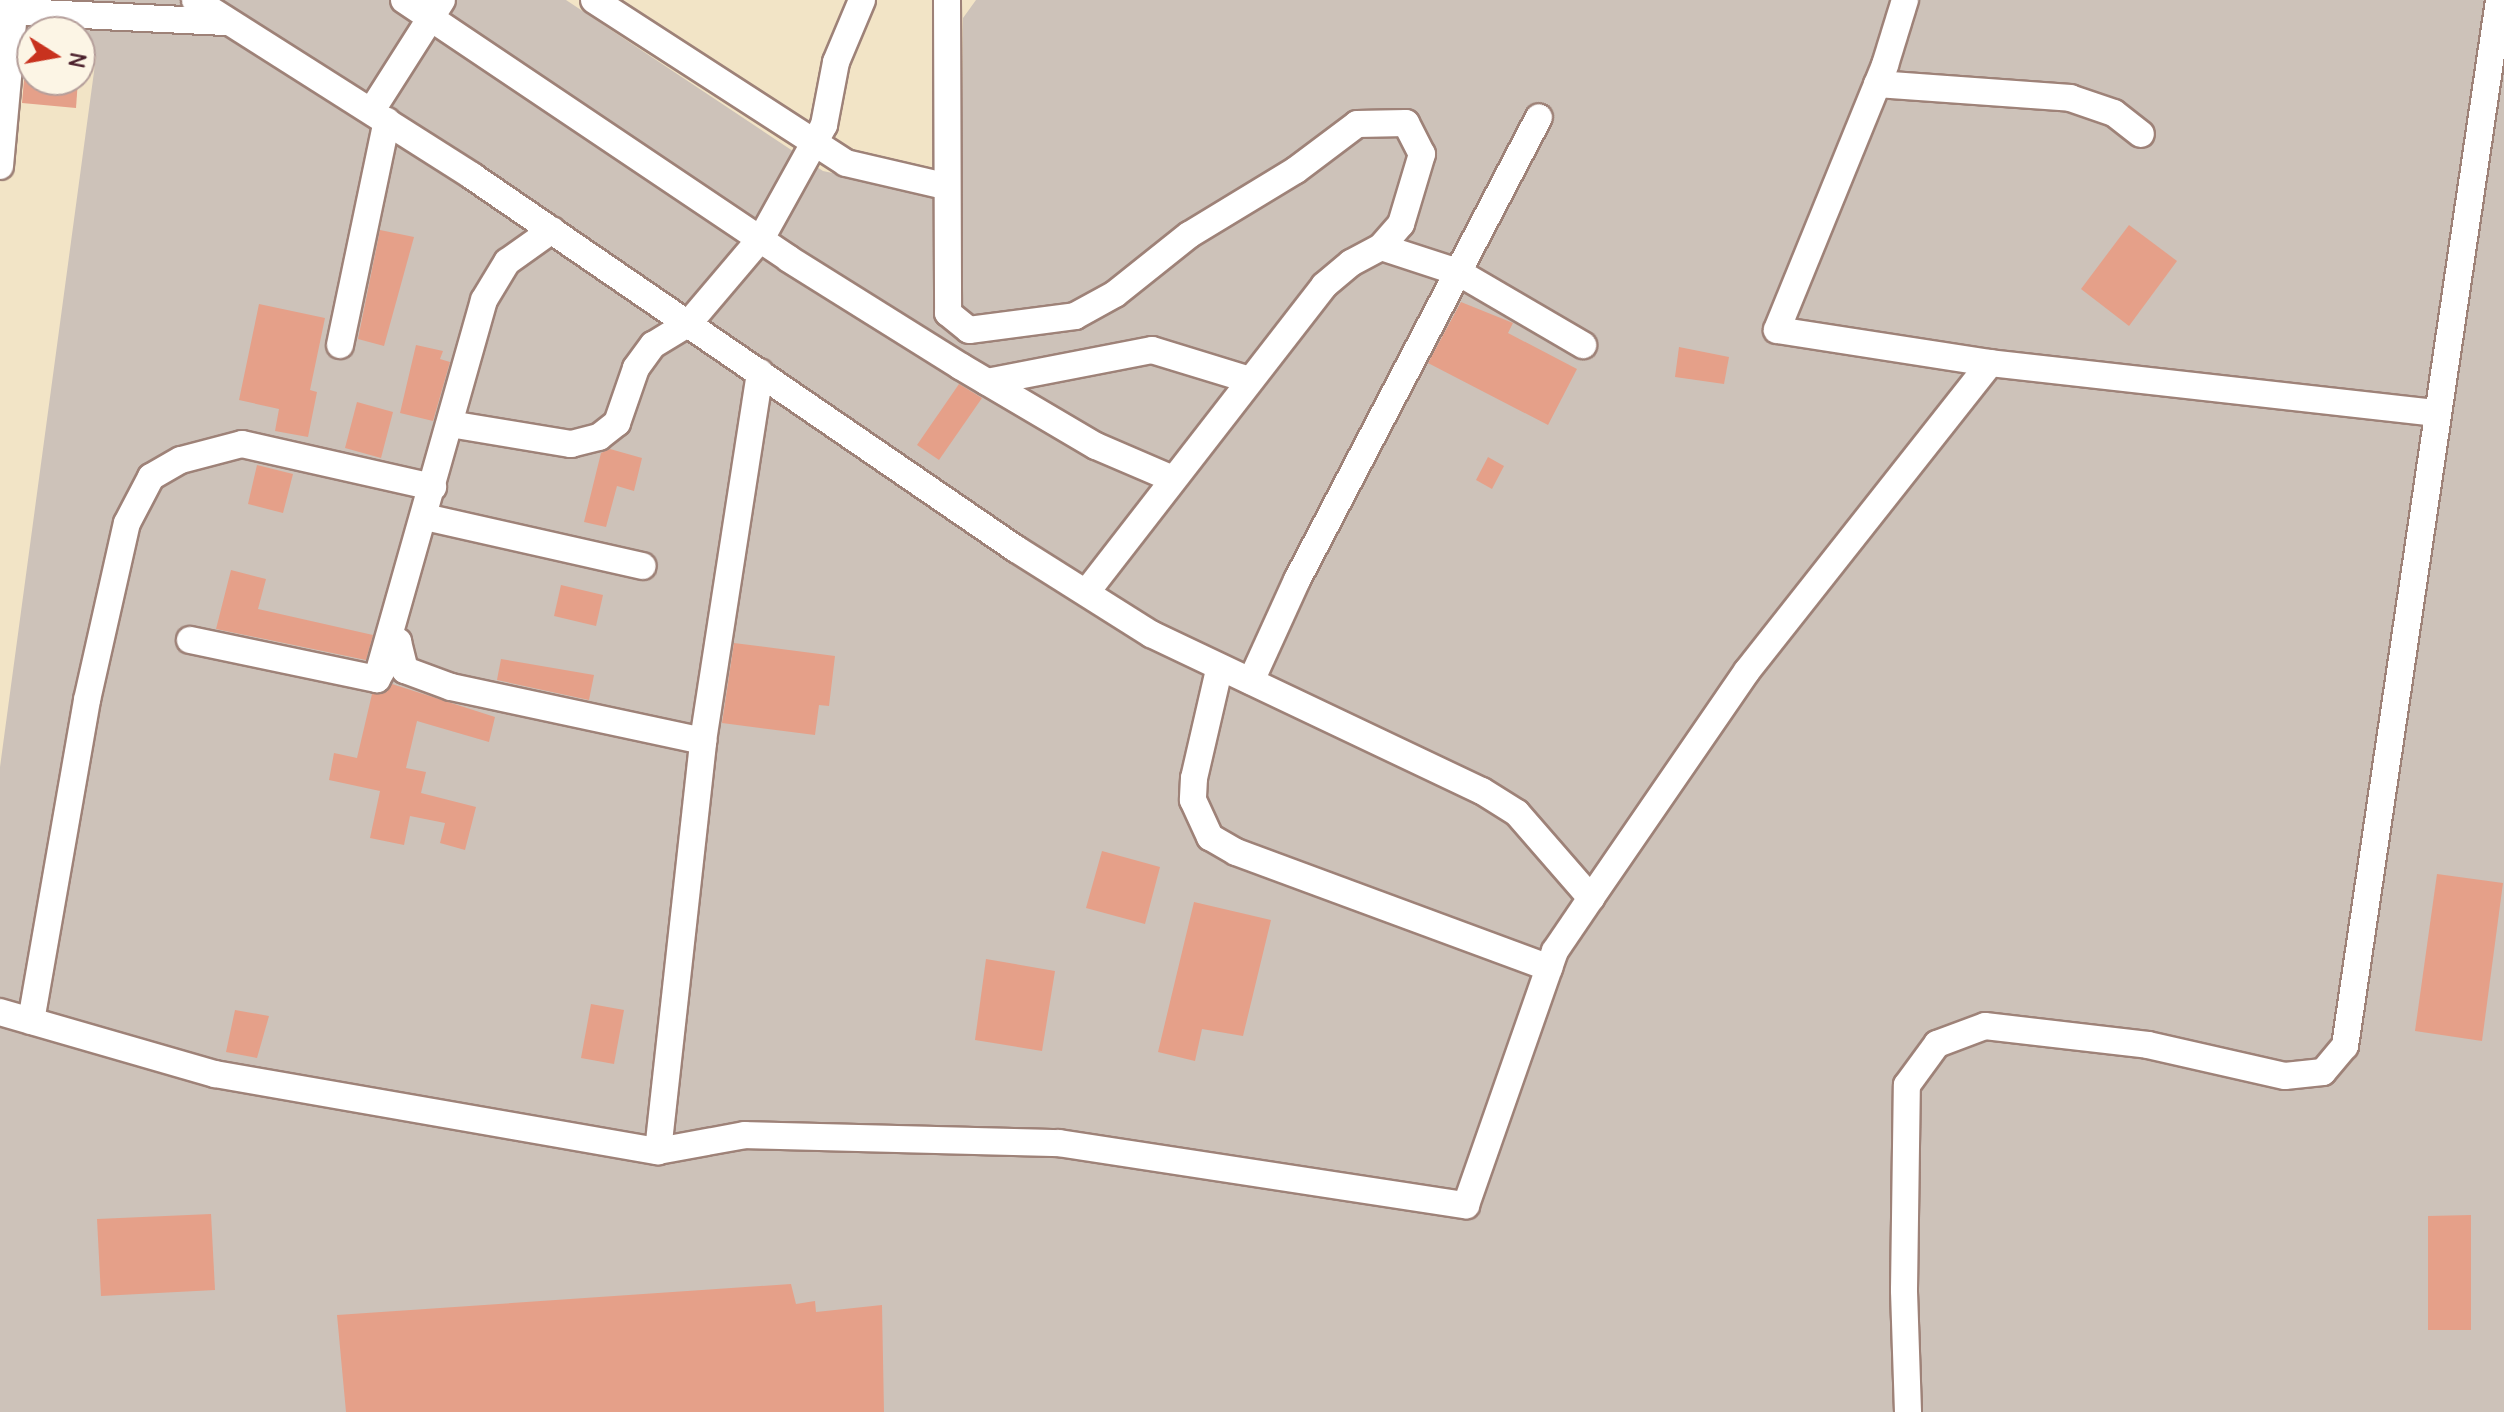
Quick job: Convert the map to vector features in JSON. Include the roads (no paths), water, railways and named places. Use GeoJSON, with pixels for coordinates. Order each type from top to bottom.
{"type":"FeatureCollection","features":[{"type":"Feature","properties":{"kind":"street"},"geometry":{"type":"LineString","coordinates":[[195,0],[380,115],[1016,549],[1151,634],[1219,670],[1251,681],[1494,798],[1517,813],[1591,898]]}},
{"type":"Feature","properties":{"kind":"street"},"geometry":{"type":"LineString","coordinates":[[404,0],[437,8],[762,237],[987,382],[1096,446],[1173,479]]}},
{"type":"Feature","properties":{"kind":"street"},"geometry":{"type":"LineString","coordinates":[[450,424],[539,443],[571,444],[599,437],[617,423],[636,368],[653,345],[689,323],[762,237],[824,125],[836,62],[862,0]]}},
{"type":"Feature","properties":{"kind":"street"},"geometry":{"type":"LineString","coordinates":[[947,0],[945,186],[948,313],[969,330],[1075,316],[1115,294],[1189,235],[1296,170],[1357,124],[1406,123],[1422,154],[1401,224],[1381,247],[1351,263],[1324,286],[1087,591]]}},
{"type":"Feature","properties":{"kind":"street"},"geometry":{"type":"LineString","coordinates":[[1905,0],[1877,84],[1777,330],[1990,363],[2435,413]]}},
{"type":"Feature","properties":{"kind":"street"},"geometry":{"type":"LineString","coordinates":[[1908,1412],[1904,1290],[1907,1085],[1937,1044],[1985,1026],[2148,1045],[2285,1076],[2323,1072],[2345,1046],[2435,413],[2499,0]]}},
{"type":"Feature","properties":{"kind":"street"},"geometry":{"type":"LineString","coordinates":[[606,4],[846,163],[945,186]]}},
{"type":"Feature","properties":{"kind":"street"},"geometry":{"type":"LineString","coordinates":[[340,345],[380,115],[437,8]]}},
{"type":"Feature","properties":{"kind":"street"},"geometry":{"type":"LineString","coordinates":[[0,166],[7,11],[228,22]]}},
{"type":"Feature","properties":{"kind":"street"},"geometry":{"type":"LineString","coordinates":[[1877,84],[2070,98],[2114,113],[2141,134]]}},
{"type":"Feature","properties":{"kind":"street"},"geometry":{"type":"LineString","coordinates":[[1251,681],[1539,117]]}},
{"type":"Feature","properties":{"kind":"street"},"geometry":{"type":"LineString","coordinates":[[377,679],[484,300],[507,262],[552,230]]}},
{"type":"Feature","properties":{"kind":"street"},"geometry":{"type":"LineString","coordinates":[[1381,247],[1458,272],[1583,345]]}},
{"type":"Feature","properties":{"kind":"street"},"geometry":{"type":"LineString","coordinates":[[987,382],[1152,350],[1250,380]]}},
{"type":"Feature","properties":{"kind":"street"},"geometry":{"type":"LineString","coordinates":[[0,1012],[215,1074],[658,1151],[745,1135],[1059,1143],[1466,1205],[1549,968],[1591,898],[1747,671],[1990,363]]}},
{"type":"Feature","properties":{"kind":"street"},"geometry":{"type":"LineString","coordinates":[[658,1151],[703,741],[760,372]]}},
{"type":"Feature","properties":{"kind":"street"},"geometry":{"type":"LineString","coordinates":[[31,1021],[87,700],[127,523],[151,477],[181,460],[242,444],[433,487]]}},
{"type":"Feature","properties":{"kind":"street"},"geometry":{"type":"LineString","coordinates":[[425,517],[643,566]]}},
{"type":"Feature","properties":{"kind":"street"},"geometry":{"type":"LineString","coordinates":[[190,640],[377,679]]}},
{"type":"Feature","properties":{"kind":"street"},"geometry":{"type":"LineString","coordinates":[[377,679],[398,642],[405,670],[451,687],[703,741]]}},
{"type":"Feature","properties":{"kind":"street"},"geometry":{"type":"LineString","coordinates":[[1219,670],[1193,789],[1198,819],[1210,837],[1236,852],[1549,968]]}}]}
